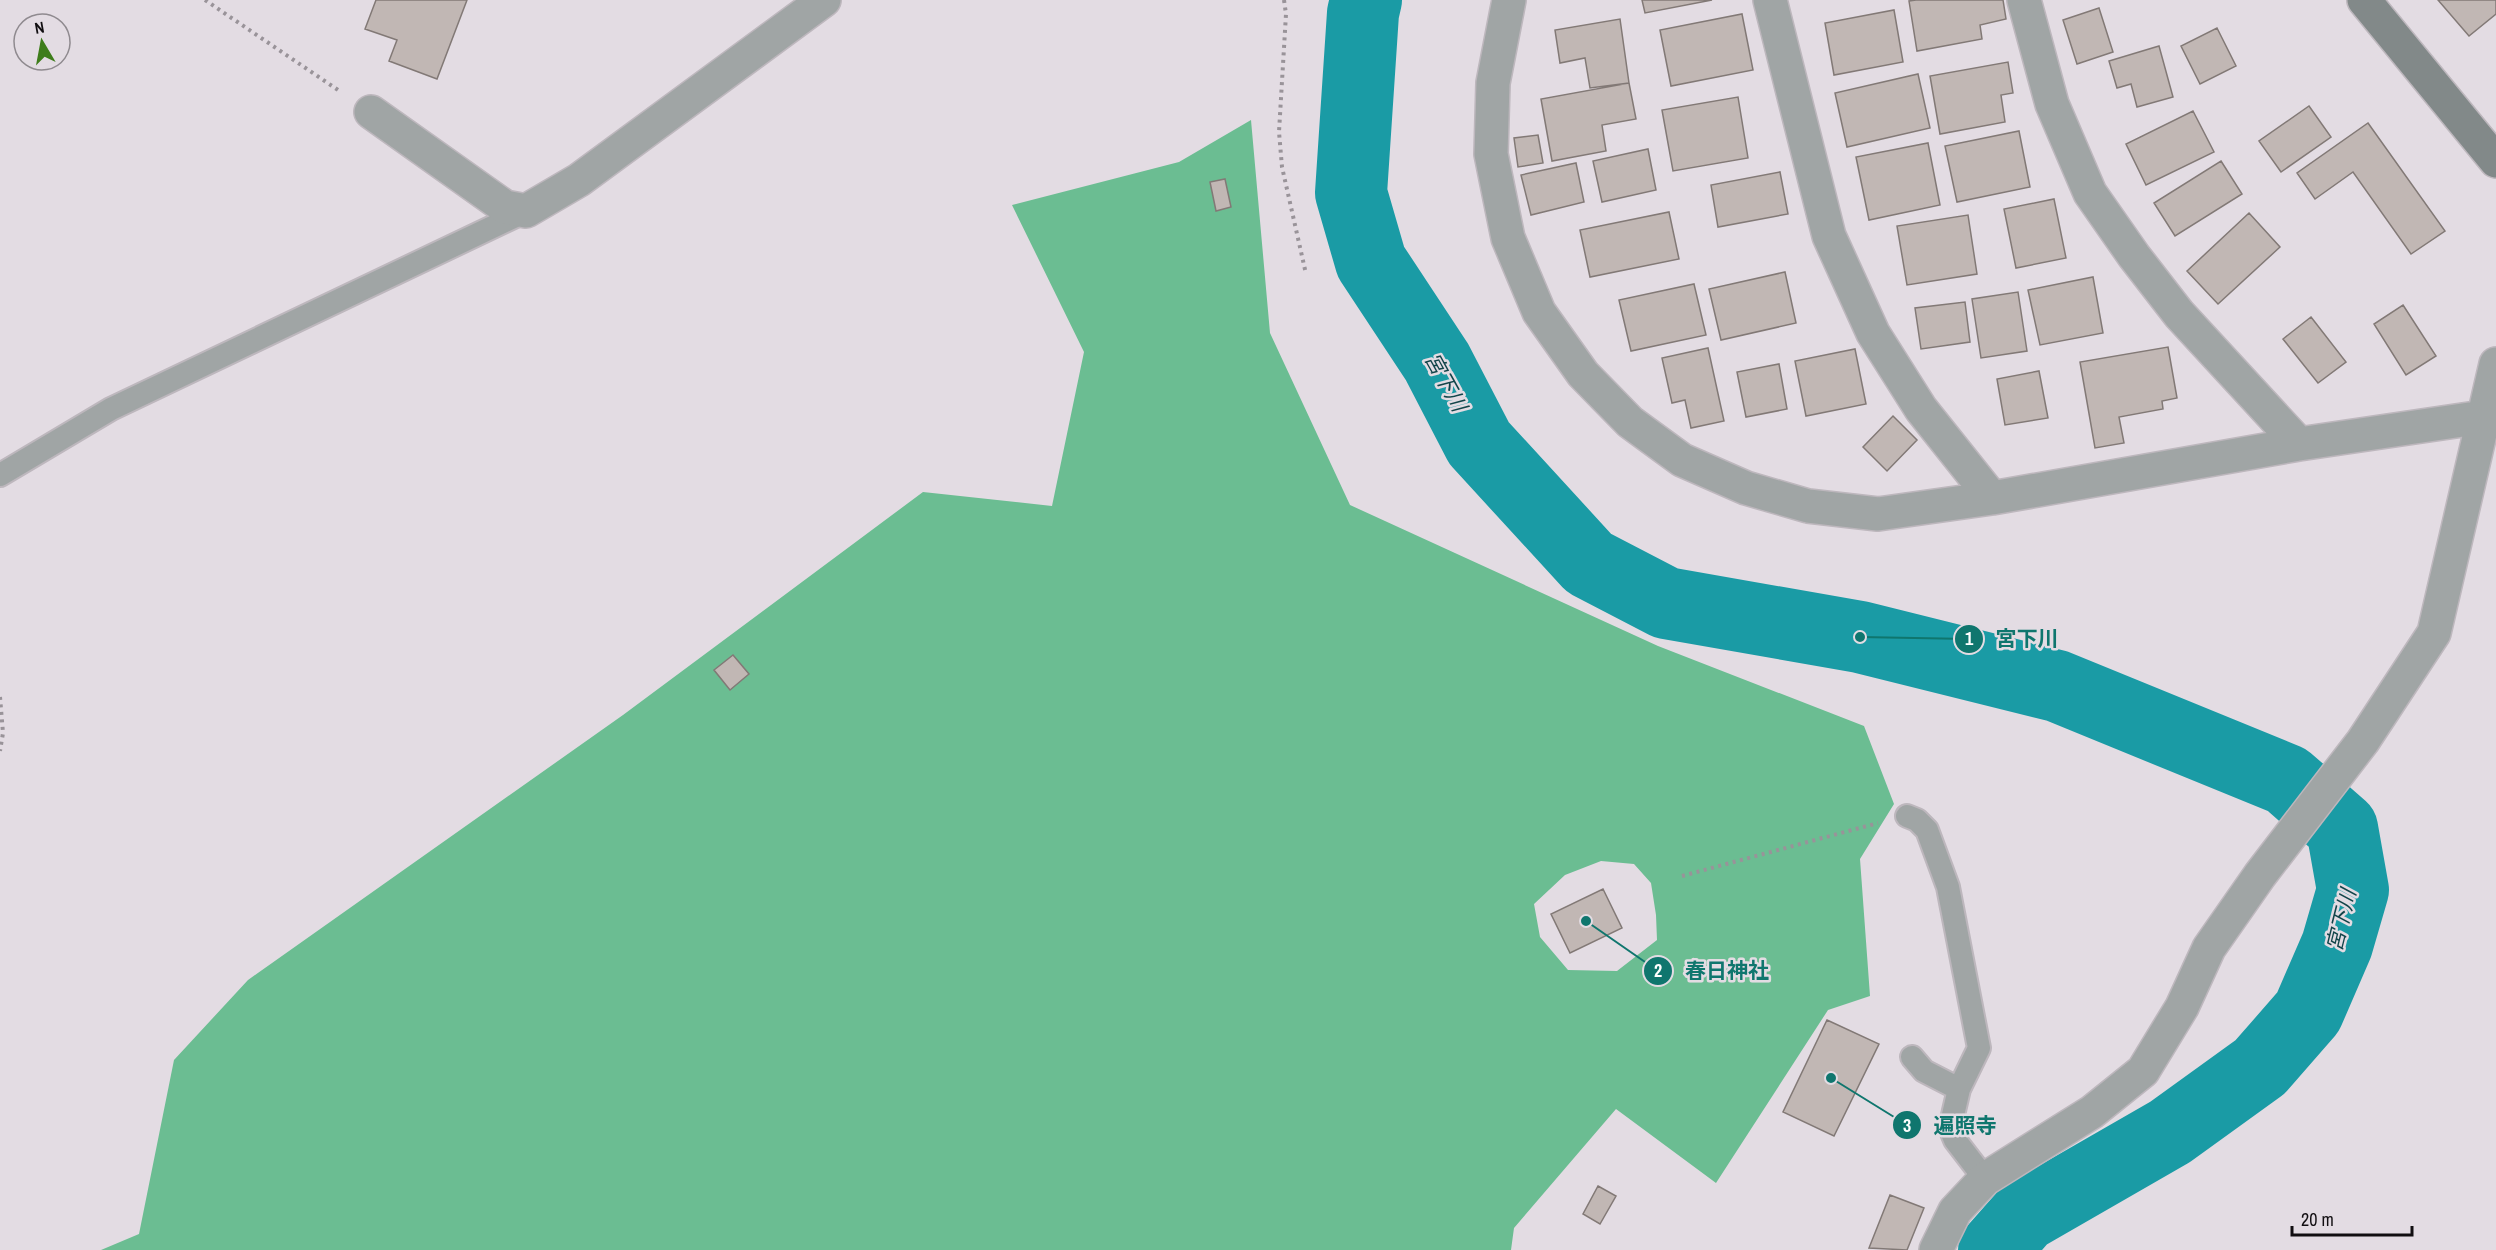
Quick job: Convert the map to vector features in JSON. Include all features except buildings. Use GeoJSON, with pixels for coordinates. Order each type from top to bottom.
{"type":"FeatureCollection","features":[{"type":"Feature","properties":{"kind":"street"},"geometry":{"type":"LineString","coordinates":[[371,112],[505,207],[526,211],[579,180],[824,0]]}},
{"type":"Feature","properties":{"kind":"street"},"geometry":{"type":"LineString","coordinates":[[1509,0],[1493,83],[1491,154],[1508,238],[1539,312],[1583,374],[1630,422],[1682,460],[1746,488],[1808,506],[1878,514],[1992,498],[2299,444],[2483,417]]}},
{"type":"Feature","properties":{"kind":"street"},"geometry":{"type":"LineString","coordinates":[[1770,0],[1829,236],[1874,333],[1915,399],[1992,498]]}},
{"type":"Feature","properties":{"kind":"street"},"geometry":{"type":"LineString","coordinates":[[2024,0],[2052,104],[2090,193],[2134,256],[2180,314],[2299,444]]}},
{"type":"Feature","properties":{"kind":"street"},"geometry":{"type":"LineString","coordinates":[[2364,0],[2496,161]]}},
{"type":"Feature","properties":{"kind":"street"},"geometry":{"type":"LineString","coordinates":[[1936,1250],[1955,1211],[1985,1179],[2092,1112],[2143,1071],[2182,1007],[2209,948],[2260,875],[2363,741],[2434,633],[2496,364]]}},
{"type":"Feature","properties":{"kind":"lane"},"geometry":{"type":"LineString","coordinates":[[0,476],[111,409],[526,211]]}},
{"type":"Feature","properties":{"kind":"lane"},"geometry":{"type":"LineString","coordinates":[[1906,816],[1917,820],[1932,838],[1950,898],[1979,1048],[1959,1089],[1950,1128],[1955,1140],[1985,1179]]}},
{"type":"Feature","properties":{"kind":"lane"},"geometry":{"type":"LineString","coordinates":[[1912,1057],[1924,1071],[1959,1089]]}},
{"type":"Feature","properties":{"kind":"path"},"geometry":{"type":"LineString","coordinates":[[205,0],[371,112]]}},
{"type":"Feature","properties":{"kind":"path"},"geometry":{"type":"LineString","coordinates":[[1284,0],[1286,14],[1280,144],[1282,167],[1306,274]]}},
{"type":"Feature","properties":{"kind":"path"},"geometry":{"type":"LineString","coordinates":[[0,696],[3,734],[0,751]]}},
{"type":"Feature","properties":{"kind":"path"},"geometry":{"type":"LineString","coordinates":[[1682,876],[1906,816]]}},
{"type":"Feature","properties":{"kind":"green space"},"geometry":{"type":"Polygon","coordinates":[[[1251,120],[1270,333],[1350,505],[1658,646],[1864,726],[1894,804],[1860,859],[1870,996],[1828,1010],[1716,1183],[1616,1109],[1514,1228],[1511,1250],[101,1250],[139,1234],[174,1060],[248,980],[623,715],[923,492],[1052,506],[1084,352],[1012,205],[1179,162],[1251,120]],[[1601,861],[1565,875],[1534,904],[1540,937],[1568,970],[1617,971],[1657,940],[1651,883],[1634,864],[1601,861]]]}},
{"type":"Feature","properties":{"kind":"waterway","name":"宮下川"},"geometry":{"type":"LineString","coordinates":[[1366,0],[1363,13],[1351,193],[1371,262],[1437,362],[1479,443],[1589,563],[1666,603],[1860,637],[2057,686],[2287,780],[2342,828],[2353,890],[2337,945],[2308,1012],[2260,1067],[2170,1132],[2024,1216],[1994,1250]]}},
{"type":"Feature","properties":{"kind":"place","name":"宮下川"},"geometry":{"type":"Point","coordinates":[1860,637]}},
{"type":"Feature","properties":{"kind":"place","name":"春日神社"},"geometry":{"type":"Point","coordinates":[1586,921]}},
{"type":"Feature","properties":{"kind":"place","name":"遍照寺"},"geometry":{"type":"Point","coordinates":[1831,1078]}}]}
